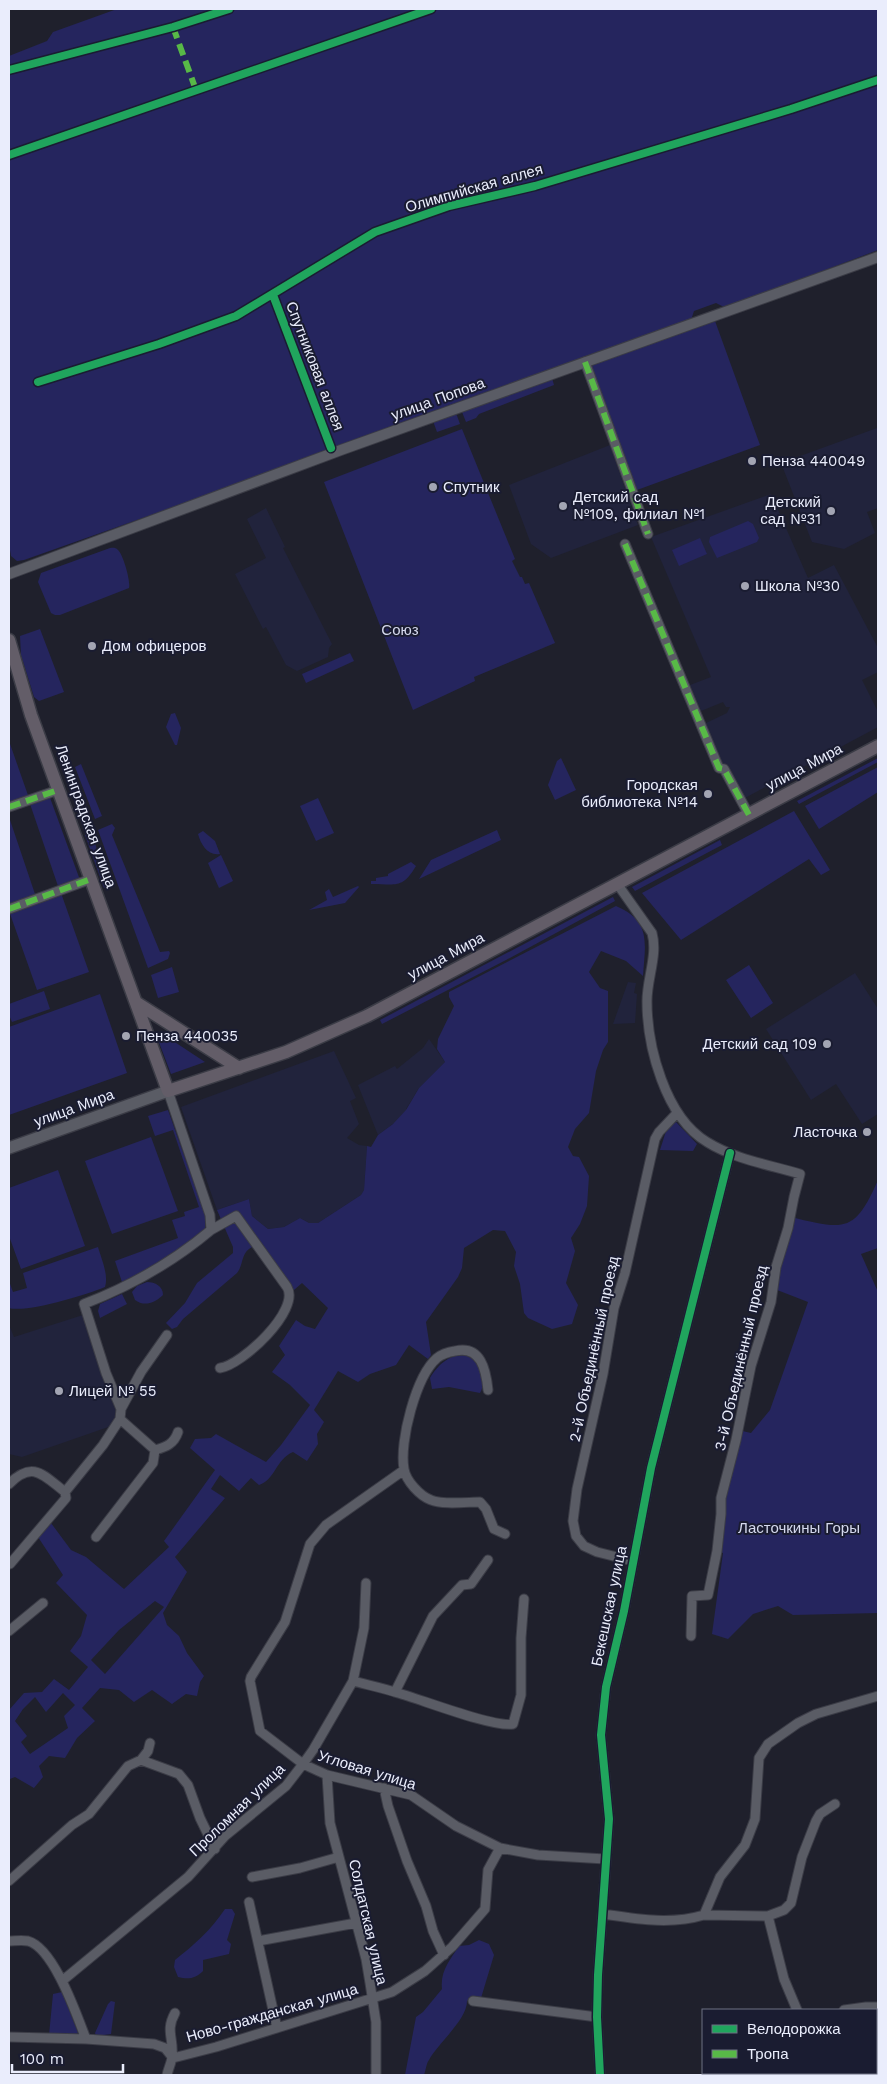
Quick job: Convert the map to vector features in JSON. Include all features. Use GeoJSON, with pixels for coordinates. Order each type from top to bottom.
{"type":"FeatureCollection","features":[{"type":"Feature","properties":{"kind":"main road","name":"Ленинградская улица"},"geometry":{"type":"LineString","coordinates":[[9,640],[58,790],[168,1091]]}},
{"type":"Feature","properties":{"kind":"main road","name":"улица Мира"},"geometry":{"type":"LineString","coordinates":[[9,1148],[168,1091],[286,1052],[367,1016],[878,746]]}},
{"type":"Feature","properties":{"kind":"main road"},"geometry":{"type":"LineString","coordinates":[[137,1003],[239,1068]]}},
{"type":"Feature","properties":{"kind":"main road"},"geometry":{"type":"LineString","coordinates":[[147,1032],[147,1024],[152,1020],[159,1019],[168,1023]]}},
{"type":"Feature","properties":{"kind":"street","name":"улица Попова"},"geometry":{"type":"LineString","coordinates":[[9,574],[326,455],[878,257]]}},
{"type":"Feature","properties":{"kind":"street"},"geometry":{"type":"LineString","coordinates":[[585,362],[648,534]]}},
{"type":"Feature","properties":{"kind":"street"},"geometry":{"type":"LineString","coordinates":[[624,544],[719,768],[724,769],[749,815]]}},
{"type":"Feature","properties":{"kind":"street"},"geometry":{"type":"LineString","coordinates":[[9,807],[58,790]]}},
{"type":"Feature","properties":{"kind":"street"},"geometry":{"type":"LineString","coordinates":[[9,910],[91,879]]}},
{"type":"Feature","properties":{"kind":"street"},"geometry":{"type":"LineString","coordinates":[[618,885],[652,933],[655,942],[647,999],[649,1035],[657,1065],[677,1113],[692,1130],[707,1142],[730,1153]]}},
{"type":"Feature","properties":{"kind":"street"},"geometry":{"type":"LineString","coordinates":[[168,1091],[210,1215],[211,1230]]}},
{"type":"Feature","properties":{"kind":"street","name":"2-й Объединённый проезд"},"geometry":{"type":"LineString","coordinates":[[632,1561],[584,1546],[575,1532],[574,1517],[577,1489],[603,1374],[614,1308],[625,1273],[655,1139],[677,1113]]}},
{"type":"Feature","properties":{"kind":"street","name":"3-й Объединённый проезд"},"geometry":{"type":"LineString","coordinates":[[691,1636],[692,1596],[708,1595],[717,1551],[721,1498],[736,1440],[751,1366],[771,1302],[776,1267],[788,1228],[800,1174],[730,1153]]}},
{"type":"Feature","properties":{"kind":"street","name":"Бекешская улица"},"geometry":{"type":"LineString","coordinates":[[600,2075],[597,2017],[605,1859],[609,1819],[602,1735],[606,1687],[624,1611],[651,1468],[730,1153]]}},
{"type":"Feature","properties":{"kind":"street"},"geometry":{"type":"LineString","coordinates":[[121,1409],[106,1373],[84,1304],[122,1290],[189,1249],[211,1230],[236,1216],[290,1293],[285,1310],[266,1336],[236,1362],[220,1368]]}},
{"type":"Feature","properties":{"kind":"street"},"geometry":{"type":"LineString","coordinates":[[65,1492],[103,1445],[120,1419],[121,1409],[141,1372],[167,1335]]}},
{"type":"Feature","properties":{"kind":"street"},"geometry":{"type":"LineString","coordinates":[[488,1390],[485,1369],[474,1353],[463,1349],[452,1351],[437,1358],[421,1384],[413,1402],[404,1441],[404,1470],[408,1480],[424,1496],[433,1501],[480,1502],[486,1510],[494,1530],[504,1534]]}},
{"type":"Feature","properties":{"kind":"street"},"geometry":{"type":"LineString","coordinates":[[120,1419],[155,1450]]}},
{"type":"Feature","properties":{"kind":"street"},"geometry":{"type":"LineString","coordinates":[[155,1450],[175,1440],[178,1432]]}},
{"type":"Feature","properties":{"kind":"street"},"geometry":{"type":"LineString","coordinates":[[96,1538],[153,1463],[155,1450]]}},
{"type":"Feature","properties":{"kind":"street","name":"Проломная улица"},"geometry":{"type":"LineString","coordinates":[[62,1981],[188,1877],[226,1836],[286,1786],[303,1764],[260,1731],[250,1682],[251,1677],[285,1622],[310,1544],[326,1525],[404,1470]]}},
{"type":"Feature","properties":{"kind":"street"},"geometry":{"type":"LineString","coordinates":[[9,1484],[18,1475],[29,1471],[39,1472],[65,1492],[66,1498],[10,1564]]}},
{"type":"Feature","properties":{"kind":"street"},"geometry":{"type":"LineString","coordinates":[[395,1692],[433,1616],[462,1585],[471,1584],[488,1560]]}},
{"type":"Feature","properties":{"kind":"street"},"geometry":{"type":"LineString","coordinates":[[303,1764],[314,1750],[353,1681],[364,1628],[366,1583]]}},
{"type":"Feature","properties":{"kind":"street"},"geometry":{"type":"LineString","coordinates":[[353,1681],[506,1726],[512,1724],[521,1695],[521,1638],[524,1599]]}},
{"type":"Feature","properties":{"kind":"street"},"geometry":{"type":"LineString","coordinates":[[9,1631],[42,1603]]}},
{"type":"Feature","properties":{"kind":"street"},"geometry":{"type":"LineString","coordinates":[[704,1915],[720,1877],[745,1845],[755,1819],[759,1758],[768,1744],[798,1723],[816,1714],[878,1696]]}},
{"type":"Feature","properties":{"kind":"street"},"geometry":{"type":"LineString","coordinates":[[9,1881],[72,1825],[89,1814],[128,1766],[141,1760],[148,1751],[150,1743]]}},
{"type":"Feature","properties":{"kind":"street"},"geometry":{"type":"LineString","coordinates":[[141,1760],[179,1774],[188,1785],[200,1818],[215,1849]]}},
{"type":"Feature","properties":{"kind":"street","name":"Угловая улица"},"geometry":{"type":"LineString","coordinates":[[303,1764],[327,1775],[411,1795],[456,1826],[500,1848],[547,1856],[605,1859]]}},
{"type":"Feature","properties":{"kind":"street","name":"Солдатская улица"},"geometry":{"type":"LineString","coordinates":[[327,1775],[330,1822],[366,1959],[376,2022],[376,2075]]}},
{"type":"Feature","properties":{"kind":"street"},"geometry":{"type":"LineString","coordinates":[[384,1788],[388,1806],[407,1861],[425,1902],[433,1931],[444,1955]]}},
{"type":"Feature","properties":{"kind":"street"},"geometry":{"type":"LineString","coordinates":[[603,1914],[671,1922],[689,1920],[704,1915],[768,1916],[784,1910],[791,1903],[802,1857],[816,1821],[820,1814],[835,1804]]}},
{"type":"Feature","properties":{"kind":"street","name":"Ново-гражданская улица"},"geometry":{"type":"LineString","coordinates":[[9,2037],[86,2039],[154,2044],[165,2048],[172,2058],[392,1992],[425,1971],[444,1955],[485,1909],[488,1870],[500,1848]]}},
{"type":"Feature","properties":{"kind":"street"},"geometry":{"type":"LineString","coordinates":[[252,1877],[300,1868],[339,1857]]}},
{"type":"Feature","properties":{"kind":"street"},"geometry":{"type":"LineString","coordinates":[[249,1902],[277,2028]]}},
{"type":"Feature","properties":{"kind":"street"},"geometry":{"type":"LineString","coordinates":[[768,1916],[784,1979],[797,2009]]}},
{"type":"Feature","properties":{"kind":"street"},"geometry":{"type":"LineString","coordinates":[[258,1941],[356,1923]]}},
{"type":"Feature","properties":{"kind":"street"},"geometry":{"type":"LineString","coordinates":[[9,1941],[29,1942],[41,1951],[62,1981],[86,2039]]}},
{"type":"Feature","properties":{"kind":"street"},"geometry":{"type":"LineString","coordinates":[[473,2001],[597,2017]]}},
{"type":"Feature","properties":{"kind":"street"},"geometry":{"type":"LineString","coordinates":[[851,2009],[878,2008]]}},
{"type":"Feature","properties":{"kind":"street"},"geometry":{"type":"LineString","coordinates":[[167,2075],[172,2058],[170,2023],[175,2013]]}},
{"type":"Feature","properties":{"kind":"shaded area"},"geometry":{"type":"Polygon","coordinates":[[[877,428],[878,508],[867,512],[875,533],[844,549],[812,542],[781,463],[877,428]]]}},
{"type":"Feature","properties":{"kind":"shaded area"},"geometry":{"type":"Polygon","coordinates":[[[610,445],[638,525],[551,558],[531,544],[509,485],[610,445]]]}},
{"type":"Feature","properties":{"kind":"shaded area"},"geometry":{"type":"Polygon","coordinates":[[[771,494],[808,578],[834,565],[878,648],[878,672],[862,680],[878,712],[878,727],[743,799],[721,765],[706,723],[727,713],[730,707],[726,707],[723,702],[701,711],[690,685],[711,677],[651,537],[771,494]]]}},
{"type":"Feature","properties":{"kind":"shaded area"},"geometry":{"type":"Polygon","coordinates":[[[266,508],[285,547],[283,548],[332,644],[329,648],[328,657],[297,671],[286,665],[266,627],[263,629],[235,574],[266,558],[247,519],[266,508]]]}},
{"type":"Feature","properties":{"kind":"shaded area","name":"Детский сад 109"},"geometry":{"type":"Polygon","coordinates":[[[855,973],[878,1009],[878,1114],[862,1124],[836,1084],[811,1100],[766,1029],[855,973]]]}},
{"type":"Feature","properties":{"kind":"shaded area"},"geometry":{"type":"Polygon","coordinates":[[[628,982],[636,983],[634,993],[637,994],[635,1023],[613,1024],[628,982]]]}},
{"type":"Feature","properties":{"kind":"shaded area"},"geometry":{"type":"Polygon","coordinates":[[[429,1039],[445,1062],[419,1088],[406,1109],[413,1116],[393,1124],[378,1135],[358,1085],[395,1066],[397,1069],[423,1048],[429,1039]]]}},
{"type":"Feature","properties":{"kind":"shaded area"},"geometry":{"type":"Polygon","coordinates":[[[334,1051],[356,1098],[350,1101],[359,1124],[347,1138],[359,1145],[367,1146],[364,1190],[361,1195],[318,1223],[309,1223],[300,1218],[284,1227],[268,1229],[252,1216],[249,1199],[217,1210],[181,1107],[334,1051]]]}},
{"type":"Feature","properties":{"kind":"shaded area","name":"Лицей № 55"},"geometry":{"type":"Polygon","coordinates":[[[83,1315],[89,1338],[118,1408],[114,1425],[22,1457],[9,1454],[9,1325],[14,1337],[83,1315]]]}},
{"type":"Feature","properties":{"kind":"green space"},"geometry":{"type":"Polygon","coordinates":[[[117,9],[878,9],[878,250],[730,306],[722,306],[716,303],[694,311],[691,320],[685,323],[600,351],[216,492],[17,561],[11,556],[9,544],[9,56],[47,41],[53,32],[117,9]]]}},
{"type":"Feature","properties":{"kind":"green space"},"geometry":{"type":"Polygon","coordinates":[[[715,321],[760,445],[637,490],[591,365],[715,321]]]}},
{"type":"Feature","properties":{"kind":"green space"},"geometry":{"type":"Polygon","coordinates":[[[552,378],[554,385],[479,414],[476,418],[466,422],[462,412],[552,378]]]}},
{"type":"Feature","properties":{"kind":"green space"},"geometry":{"type":"Polygon","coordinates":[[[456,413],[460,424],[437,432],[433,421],[456,413]]]}},
{"type":"Feature","properties":{"kind":"green space","name":"Спутник"},"geometry":{"type":"Polygon","coordinates":[[[462,429],[515,559],[512,561],[525,584],[529,583],[555,643],[474,677],[475,681],[413,710],[324,482],[462,429]]]}},
{"type":"Feature","properties":{"kind":"green space"},"geometry":{"type":"Polygon","coordinates":[[[748,521],[753,524],[759,538],[757,542],[717,558],[709,542],[710,537],[748,521]]]}},
{"type":"Feature","properties":{"kind":"green space"},"geometry":{"type":"Polygon","coordinates":[[[700,538],[707,554],[679,566],[672,550],[700,538]]]}},
{"type":"Feature","properties":{"kind":"green space"},"geometry":{"type":"Polygon","coordinates":[[[110,548],[117,549],[122,557],[128,574],[129,588],[60,615],[51,613],[38,582],[41,573],[110,548]]]}},
{"type":"Feature","properties":{"kind":"green space"},"geometry":{"type":"Polygon","coordinates":[[[40,629],[64,692],[39,701],[34,697],[21,655],[20,636],[40,629]]]}},
{"type":"Feature","properties":{"kind":"green space"},"geometry":{"type":"Polygon","coordinates":[[[350,653],[354,661],[306,683],[302,674],[350,653]]]}},
{"type":"Feature","properties":{"kind":"green space"},"geometry":{"type":"Polygon","coordinates":[[[175,713],[181,728],[177,745],[175,745],[166,727],[171,714],[175,713]]]}},
{"type":"Feature","properties":{"kind":"green space"},"geometry":{"type":"Polygon","coordinates":[[[9,741],[29,798],[9,805],[9,741]]]}},
{"type":"Feature","properties":{"kind":"green space"},"geometry":{"type":"Polygon","coordinates":[[[561,758],[576,790],[555,800],[548,785],[557,761],[561,758]]]}},
{"type":"Feature","properties":{"kind":"green space"},"geometry":{"type":"Polygon","coordinates":[[[878,758],[878,762],[799,804],[797,801],[878,758]]]}},
{"type":"Feature","properties":{"kind":"green space"},"geometry":{"type":"Polygon","coordinates":[[[81,764],[102,816],[95,819],[75,767],[81,764]]]}},
{"type":"Feature","properties":{"kind":"green space"},"geometry":{"type":"Polygon","coordinates":[[[878,767],[878,792],[819,829],[805,806],[878,767]]]}},
{"type":"Feature","properties":{"kind":"green space"},"geometry":{"type":"Polygon","coordinates":[[[71,769],[88,822],[82,824],[64,771],[71,769]]]}},
{"type":"Feature","properties":{"kind":"green space"},"geometry":{"type":"Polygon","coordinates":[[[49,795],[80,880],[59,889],[29,801],[49,795]]]}},
{"type":"Feature","properties":{"kind":"green space"},"geometry":{"type":"Polygon","coordinates":[[[318,798],[334,833],[316,841],[300,806],[318,798]]]}},
{"type":"Feature","properties":{"kind":"green space"},"geometry":{"type":"Polygon","coordinates":[[[794,811],[830,870],[821,875],[809,859],[681,940],[642,893],[794,811]]]}},
{"type":"Feature","properties":{"kind":"green space"},"geometry":{"type":"Polygon","coordinates":[[[9,817],[36,897],[9,908],[9,817]]]}},
{"type":"Feature","properties":{"kind":"green space"},"geometry":{"type":"Polygon","coordinates":[[[112,824],[115,828],[112,835],[160,952],[169,951],[170,953],[168,959],[148,968],[98,830],[112,824]]]}},
{"type":"Feature","properties":{"kind":"green space"},"geometry":{"type":"Polygon","coordinates":[[[497,830],[501,840],[419,879],[431,860],[497,830]]]}},
{"type":"Feature","properties":{"kind":"green space"},"geometry":{"type":"Polygon","coordinates":[[[203,831],[215,841],[220,854],[212,853],[203,846],[198,834],[203,831]]]}},
{"type":"Feature","properties":{"kind":"green space"},"geometry":{"type":"Polygon","coordinates":[[[92,833],[108,886],[104,888],[85,835],[92,833]]]}},
{"type":"Feature","properties":{"kind":"green space"},"geometry":{"type":"Polygon","coordinates":[[[720,840],[722,845],[635,891],[632,887],[720,840]]]}},
{"type":"Feature","properties":{"kind":"green space"},"geometry":{"type":"Polygon","coordinates":[[[221,855],[233,881],[219,888],[208,863],[221,855]]]}},
{"type":"Feature","properties":{"kind":"green space"},"geometry":{"type":"Polygon","coordinates":[[[411,862],[416,866],[407,879],[402,882],[398,884],[371,884],[371,881],[376,881],[376,878],[388,876],[388,874],[411,862]]]}},
{"type":"Feature","properties":{"kind":"green space"},"geometry":{"type":"Polygon","coordinates":[[[358,886],[345,903],[309,910],[327,900],[325,892],[329,889],[333,897],[358,886]]]}},
{"type":"Feature","properties":{"kind":"green space"},"geometry":{"type":"Polygon","coordinates":[[[61,893],[89,972],[37,990],[9,911],[61,893]]]}},
{"type":"Feature","properties":{"kind":"green space"},"geometry":{"type":"Polygon","coordinates":[[[613,897],[615,901],[382,1024],[380,1020],[613,897]]]}},
{"type":"Feature","properties":{"kind":"green space"},"geometry":{"type":"Polygon","coordinates":[[[616,906],[628,912],[641,926],[645,944],[643,976],[626,961],[601,951],[589,972],[600,988],[608,991],[608,1042],[603,1050],[596,1071],[589,1113],[575,1129],[568,1147],[573,1156],[579,1157],[589,1176],[587,1206],[580,1224],[571,1238],[575,1251],[566,1283],[578,1305],[572,1324],[552,1329],[528,1318],[524,1313],[520,1284],[514,1266],[516,1252],[505,1231],[493,1230],[464,1248],[462,1268],[458,1277],[426,1322],[431,1355],[428,1359],[409,1345],[396,1365],[370,1374],[358,1382],[338,1371],[314,1410],[324,1422],[317,1434],[318,1444],[307,1461],[293,1452],[282,1460],[265,1482],[259,1485],[251,1478],[239,1491],[220,1475],[211,1489],[225,1498],[175,1557],[187,1572],[163,1613],[167,1625],[179,1636],[187,1653],[204,1676],[200,1682],[197,1696],[186,1694],[172,1704],[152,1690],[134,1702],[119,1690],[100,1688],[82,1708],[95,1721],[77,1738],[65,1758],[49,1756],[39,1766],[43,1777],[34,1788],[15,1777],[10,1779],[9,1710],[24,1693],[42,1692],[54,1679],[69,1690],[88,1667],[70,1651],[81,1636],[87,1615],[56,1583],[63,1575],[38,1537],[51,1523],[71,1550],[86,1557],[124,1589],[169,1547],[164,1541],[215,1470],[190,1448],[195,1439],[211,1438],[216,1434],[266,1462],[310,1405],[290,1385],[272,1372],[285,1355],[279,1346],[296,1320],[305,1326],[315,1329],[328,1308],[302,1283],[294,1290],[283,1277],[273,1260],[260,1247],[254,1247],[246,1251],[237,1273],[183,1319],[177,1327],[172,1329],[166,1323],[185,1303],[197,1283],[233,1253],[233,1247],[217,1210],[249,1199],[252,1216],[268,1229],[284,1227],[300,1218],[309,1223],[318,1223],[361,1195],[364,1190],[367,1146],[371,1147],[378,1135],[393,1124],[406,1110],[419,1088],[445,1062],[437,1049],[438,1039],[454,1006],[449,997],[449,992],[616,906]],[[155,1601],[119,1630],[91,1660],[105,1674],[164,1607],[155,1601]],[[63,1693],[46,1712],[35,1697],[23,1709],[15,1721],[27,1736],[21,1742],[30,1754],[68,1728],[64,1716],[75,1705],[63,1693]]]}},
{"type":"Feature","properties":{"kind":"green space"},"geometry":{"type":"Polygon","coordinates":[[[749,965],[773,1003],[751,1018],[726,980],[749,965]]]}},
{"type":"Feature","properties":{"kind":"green space"},"geometry":{"type":"Polygon","coordinates":[[[172,967],[179,992],[158,998],[151,975],[172,967]]]}},
{"type":"Feature","properties":{"kind":"green space"},"geometry":{"type":"Polygon","coordinates":[[[44,991],[50,1009],[12,1022],[9,1015],[9,1004],[44,991]]]}},
{"type":"Feature","properties":{"kind":"green space"},"geometry":{"type":"Polygon","coordinates":[[[100,994],[127,1073],[9,1115],[9,1027],[100,994]]]}},
{"type":"Feature","properties":{"kind":"green space"},"geometry":{"type":"Polygon","coordinates":[[[162,1033],[205,1062],[171,1074],[157,1037],[158,1034],[162,1033]]]}},
{"type":"Feature","properties":{"kind":"green space"},"geometry":{"type":"Polygon","coordinates":[[[168,1110],[205,1214],[205,1229],[200,1237],[123,1285],[115,1261],[178,1238],[172,1220],[185,1216],[184,1212],[199,1207],[173,1130],[155,1136],[148,1116],[168,1110]]]}},
{"type":"Feature","properties":{"kind":"green space"},"geometry":{"type":"Polygon","coordinates":[[[676,1122],[697,1144],[693,1151],[660,1150],[667,1128],[676,1122]]]}},
{"type":"Feature","properties":{"kind":"green space"},"geometry":{"type":"Polygon","coordinates":[[[151,1137],[178,1211],[112,1234],[85,1161],[151,1137]]]}},
{"type":"Feature","properties":{"kind":"green space"},"geometry":{"type":"Polygon","coordinates":[[[58,1170],[85,1246],[21,1269],[9,1236],[9,1188],[58,1170]]]}},
{"type":"Feature","properties":{"kind":"green space","name":"Ласточкины Горы"},"geometry":{"type":"Polygon","coordinates":[[[878,1180],[878,1248],[861,1254],[878,1292],[878,1613],[793,1615],[778,1606],[753,1614],[728,1639],[712,1634],[723,1553],[717,1551],[721,1498],[738,1430],[751,1433],[770,1410],[808,1302],[772,1288],[790,1217],[823,1224],[845,1224],[862,1211],[878,1180]]]}},
{"type":"Feature","properties":{"kind":"green space"},"geometry":{"type":"Polygon","coordinates":[[[98,1247],[105,1272],[105,1287],[42,1306],[18,1309],[9,1308],[9,1281],[13,1292],[27,1288],[23,1273],[98,1247]]]}},
{"type":"Feature","properties":{"kind":"green space"},"geometry":{"type":"Polygon","coordinates":[[[147,1282],[158,1285],[162,1289],[163,1295],[157,1300],[146,1304],[135,1300],[132,1292],[137,1286],[147,1282]]]}},
{"type":"Feature","properties":{"kind":"green space"},"geometry":{"type":"Polygon","coordinates":[[[122,1294],[127,1304],[100,1318],[98,1311],[100,1304],[122,1294]]]}},
{"type":"Feature","properties":{"kind":"green space"},"geometry":{"type":"Polygon","coordinates":[[[464,1355],[470,1357],[481,1371],[483,1382],[480,1393],[449,1387],[432,1389],[430,1378],[436,1369],[448,1359],[464,1355]]]}},
{"type":"Feature","properties":{"kind":"green space"},"geometry":{"type":"Polygon","coordinates":[[[225,1909],[232,1909],[235,1914],[227,1940],[231,1944],[229,1954],[203,1960],[203,1971],[195,1977],[178,1977],[174,1967],[175,1960],[202,1937],[225,1909]]]}},
{"type":"Feature","properties":{"kind":"green space"},"geometry":{"type":"Polygon","coordinates":[[[479,1940],[489,1944],[494,1955],[481,1998],[472,1997],[467,2001],[466,2008],[457,2024],[427,2063],[424,2075],[405,2075],[416,2017],[423,2012],[442,1989],[444,1971],[459,1946],[469,1945],[479,1940]]]}},
{"type":"Feature","properties":{"kind":"green space"},"geometry":{"type":"Polygon","coordinates":[[[62,1992],[78,2033],[74,2035],[49,2035],[53,1994],[62,1992]]]}},
{"type":"Feature","properties":{"kind":"green space"},"geometry":{"type":"Polygon","coordinates":[[[111,2001],[115,2002],[111,2034],[96,2036],[95,2033],[111,2001]]]}},
{"type":"Feature","properties":{"kind":"marked path"},"geometry":{"type":"LineString","coordinates":[[173,27],[196,90]]}},
{"type":"Feature","properties":{"kind":"marked path"},"geometry":{"type":"LineString","coordinates":[[585,362],[648,534]]}},
{"type":"Feature","properties":{"kind":"marked path"},"geometry":{"type":"LineString","coordinates":[[625,544],[719,768],[724,769],[749,815]]}},
{"type":"Feature","properties":{"kind":"marked path"},"geometry":{"type":"LineString","coordinates":[[9,807],[58,790]]}},
{"type":"Feature","properties":{"kind":"marked path"},"geometry":{"type":"LineString","coordinates":[[9,909],[91,879]]}},
{"type":"Feature","properties":{"kind":"cycle path"},"geometry":{"type":"LineString","coordinates":[[9,70],[173,27],[229,9]]}},
{"type":"Feature","properties":{"kind":"cycle path"},"geometry":{"type":"LineString","coordinates":[[9,155],[431,9]]}},
{"type":"Feature","properties":{"kind":"cycle path","name":"Олимпийская аллея"},"geometry":{"type":"LineString","coordinates":[[38,382],[159,344],[236,316],[375,232],[449,206],[535,186],[791,109],[878,80]]}},
{"type":"Feature","properties":{"kind":"cycle path","name":"Спутниковая аллея"},"geometry":{"type":"LineString","coordinates":[[273,295],[331,448]]}},
{"type":"Feature","properties":{"kind":"cycle path"},"geometry":{"type":"LineString","coordinates":[[600,2075],[597,2017],[598,1975],[609,1819],[601,1735],[606,1687],[624,1611],[651,1468],[730,1153]]}},
{"type":"Feature","properties":{"kind":"place","name":"Пенза 440049"},"geometry":{"type":"Point","coordinates":[752,461]}},
{"type":"Feature","properties":{"kind":"place","name":"Спутник"},"geometry":{"type":"Point","coordinates":[433,487]}},
{"type":"Feature","properties":{"kind":"place","name":"Детский сад №109, филиал №1"},"geometry":{"type":"Point","coordinates":[563,506]}},
{"type":"Feature","properties":{"kind":"place","name":"Детский сад №31"},"geometry":{"type":"Point","coordinates":[831,511]}},
{"type":"Feature","properties":{"kind":"place","name":"Школа №30"},"geometry":{"type":"Point","coordinates":[745,586]}},
{"type":"Feature","properties":{"kind":"place","name":"Дом офицеров"},"geometry":{"type":"Point","coordinates":[92,646]}},
{"type":"Feature","properties":{"kind":"place","name":"Городская библиотека №14"},"geometry":{"type":"Point","coordinates":[708,794]}},
{"type":"Feature","properties":{"kind":"place","name":"Пенза 440035"},"geometry":{"type":"Point","coordinates":[126,1036]}},
{"type":"Feature","properties":{"kind":"place","name":"Детский сад 109"},"geometry":{"type":"Point","coordinates":[827,1044]}},
{"type":"Feature","properties":{"kind":"place","name":"Ласточка"},"geometry":{"type":"Point","coordinates":[867,1132]}},
{"type":"Feature","properties":{"kind":"place","name":"Лицей № 55"},"geometry":{"type":"Point","coordinates":[59,1391]}},
{"type":"Feature","properties":{"kind":"park label","name":"Союз"},"geometry":{"type":"Point","coordinates":[400,630]}}]}
